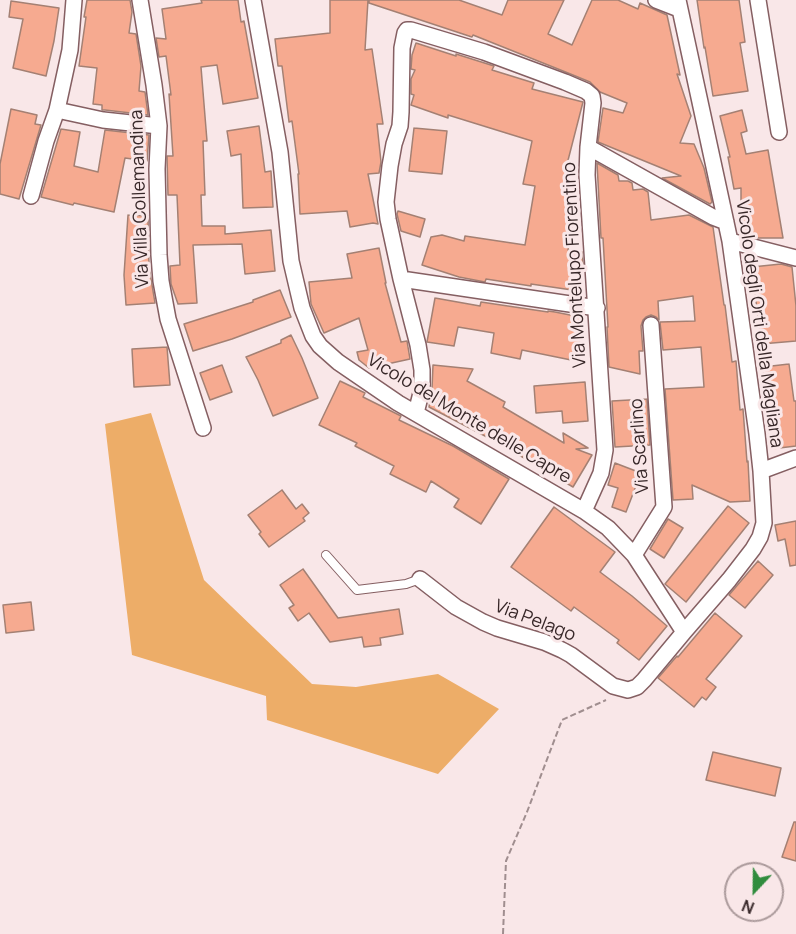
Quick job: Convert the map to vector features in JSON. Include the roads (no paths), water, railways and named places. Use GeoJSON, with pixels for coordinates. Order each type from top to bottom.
{"type":"FeatureCollection","features":[{"type":"Feature","properties":{"kind":"street"},"geometry":{"type":"LineString","coordinates":[[31,196],[57,110],[70,50],[74,0]]}},
{"type":"Feature","properties":{"kind":"street","name":"Via Villa Collemandina"},"geometry":{"type":"LineString","coordinates":[[140,0],[159,126],[157,169],[159,255],[163,295],[203,428]]}},
{"type":"Feature","properties":{"kind":"street","name":"Vicolo del Monte delle Capre"},"geometry":{"type":"LineString","coordinates":[[253,0],[280,152],[291,261],[307,322],[320,346],[377,390],[584,511],[608,528],[634,555],[684,632]]}},
{"type":"Feature","properties":{"kind":"street"},"geometry":{"type":"LineString","coordinates":[[656,0],[679,4]]}},
{"type":"Feature","properties":{"kind":"street"},"geometry":{"type":"LineString","coordinates":[[758,0],[778,132]]}},
{"type":"Feature","properties":{"kind":"street","name":"Vicolo degli Orti della Magliana"},"geometry":{"type":"LineString","coordinates":[[679,4],[730,241],[757,434],[764,523],[757,543],[729,580],[684,632]]}},
{"type":"Feature","properties":{"kind":"street","name":"Via Montelupo Fiorentino"},"geometry":{"type":"LineString","coordinates":[[416,413],[422,389],[422,370],[386,202],[394,144],[400,126],[402,48],[407,30],[484,52],[565,82],[592,96],[587,174],[605,450],[601,473],[584,511]]}},
{"type":"Feature","properties":{"kind":"street"},"geometry":{"type":"LineString","coordinates":[[57,110],[103,120],[159,126]]}},
{"type":"Feature","properties":{"kind":"street"},"geometry":{"type":"LineString","coordinates":[[588,147],[713,217],[726,222]]}},
{"type":"Feature","properties":{"kind":"street"},"geometry":{"type":"LineString","coordinates":[[730,241],[796,258]]}},
{"type":"Feature","properties":{"kind":"street"},"geometry":{"type":"LineString","coordinates":[[401,279],[597,308]]}},
{"type":"Feature","properties":{"kind":"street","name":"Via Scarlino"},"geometry":{"type":"LineString","coordinates":[[634,555],[664,507],[651,325]]}},
{"type":"Feature","properties":{"kind":"street"},"geometry":{"type":"LineString","coordinates":[[761,471],[796,458]]}},
{"type":"Feature","properties":{"kind":"street","name":"Via Pelago"},"geometry":{"type":"LineString","coordinates":[[420,579],[456,607],[483,622],[562,650],[613,686],[628,690],[641,684],[684,632]]}},
{"type":"Feature","properties":{"kind":"lane"},"geometry":{"type":"LineString","coordinates":[[326,555],[357,590],[406,584],[420,579]]}}]}
